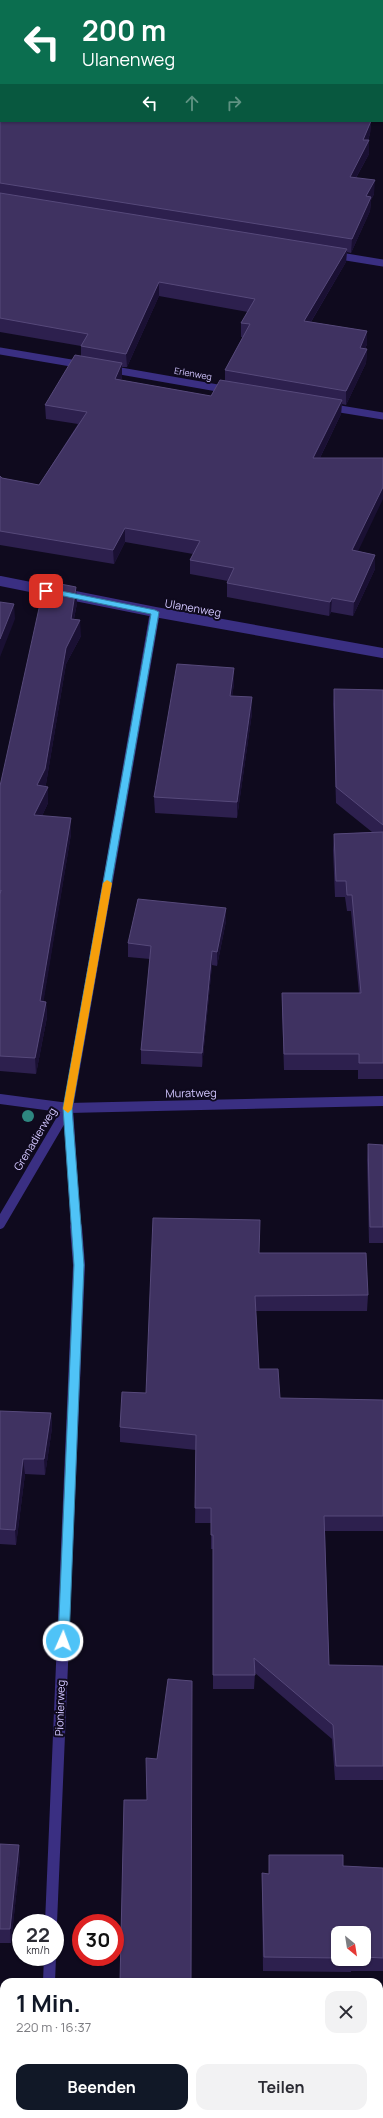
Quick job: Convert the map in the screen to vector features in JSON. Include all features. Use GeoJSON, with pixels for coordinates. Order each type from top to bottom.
{"type":"FeatureCollection","features":[{"type":"Feature","properties":{"kind":"street"},"geometry":{"type":"LineString","coordinates":[[328,254],[383,263]]}},
{"type":"Feature","properties":{"kind":"street","name":"Erlenweg"},"geometry":{"type":"LineString","coordinates":[[0,350],[234,391]]}},
{"type":"Feature","properties":{"kind":"street"},"geometry":{"type":"LineString","coordinates":[[320,406],[383,416]]}},
{"type":"Feature","properties":{"kind":"street","name":"Ulanenweg"},"geometry":{"type":"LineString","coordinates":[[0,581],[155,612],[383,653]]}},
{"type":"Feature","properties":{"kind":"street","name":"Pionierweg"},"geometry":{"type":"LineString","coordinates":[[51,1914],[79,1265],[68,1108],[155,612]]}},
{"type":"Feature","properties":{"kind":"street","name":"Muratweg"},"geometry":{"type":"LineString","coordinates":[[0,1098],[68,1108],[383,1101]]}},
{"type":"Feature","properties":{"kind":"street","name":"Grenadierweg"},"geometry":{"type":"LineString","coordinates":[[0,1224],[68,1108]]}},
{"type":"Feature","properties":{"kind":"street"},"geometry":{"type":"LineString","coordinates":[[49,1978],[50,1966]]}},
{"type":"Feature","properties":{"kind":"building"},"geometry":{"type":"Polygon","coordinates":[[[0,122],[371,122],[363,140],[369,140],[350,177],[375,180],[366,196],[371,197],[352,239],[0,183],[0,122]]]}},
{"type":"Feature","properties":{"kind":"building"},"geometry":{"type":"Polygon","coordinates":[[[0,193],[347,249],[304,321],[367,331],[360,348],[367,349],[346,391],[225,370],[250,324],[241,323],[255,299],[159,282],[126,354],[81,346],[88,334],[0,318],[0,193]]]}},
{"type":"Feature","properties":{"kind":"building"},"geometry":{"type":"Polygon","coordinates":[[[75,355],[122,363],[115,379],[211,396],[220,380],[342,400],[313,458],[383,458],[383,487],[352,550],[375,555],[354,602],[332,598],[330,602],[227,583],[234,568],[190,560],[200,541],[125,528],[113,550],[0,531],[0,476],[2,478],[39,485],[87,412],[45,405],[75,355]]]}},
{"type":"Feature","properties":{"kind":"building"},"geometry":{"type":"Polygon","coordinates":[[[45,581],[76,587],[71,619],[80,620],[66,648],[45,769],[37,785],[48,787],[34,815],[71,818],[40,1001],[46,1002],[35,1058],[0,1056],[0,786],[45,581]]]}},
{"type":"Feature","properties":{"kind":"building"},"geometry":{"type":"Polygon","coordinates":[[[0,602],[14,604],[0,639],[0,602]]]}},
{"type":"Feature","properties":{"kind":"building"},"geometry":{"type":"Polygon","coordinates":[[[177,664],[234,668],[230,696],[252,697],[237,802],[154,797],[177,664]]]}},
{"type":"Feature","properties":{"kind":"building"},"geometry":{"type":"Polygon","coordinates":[[[334,689],[383,690],[383,825],[336,787],[334,689]]]}},
{"type":"Feature","properties":{"kind":"building"},"geometry":{"type":"Polygon","coordinates":[[[383,832],[383,1063],[359,1063],[359,1054],[284,1054],[282,993],[361,993],[352,895],[347,895],[346,881],[336,881],[334,834],[383,832]]]}},
{"type":"Feature","properties":{"kind":"building"},"geometry":{"type":"Polygon","coordinates":[[[138,899],[226,908],[217,952],[212,951],[202,1053],[141,1050],[151,946],[128,943],[138,899]]]}},
{"type":"Feature","properties":{"kind":"building"},"geometry":{"type":"Polygon","coordinates":[[[368,1144],[383,1145],[383,1227],[370,1227],[368,1144]]]}},
{"type":"Feature","properties":{"kind":"building"},"geometry":{"type":"Polygon","coordinates":[[[153,1218],[260,1220],[259,1253],[366,1253],[368,1295],[255,1296],[259,1369],[278,1369],[280,1398],[383,1400],[383,1516],[324,1516],[329,1665],[383,1666],[383,1766],[336,1766],[333,1725],[254,1658],[255,1675],[213,1675],[213,1535],[211,1535],[211,1508],[195,1508],[196,1435],[120,1427],[122,1392],[146,1393],[153,1218]]]}},
{"type":"Feature","properties":{"kind":"building"},"geometry":{"type":"Polygon","coordinates":[[[0,1411],[51,1413],[44,1459],[23,1459],[15,1530],[0,1529],[0,1411]]]}},
{"type":"Feature","properties":{"kind":"building"},"geometry":{"type":"Polygon","coordinates":[[[168,1679],[192,1681],[191,1978],[120,1978],[120,1966],[124,1966],[124,1914],[121,1914],[124,1800],[147,1800],[146,1758],[157,1759],[168,1679]]]}},
{"type":"Feature","properties":{"kind":"building"},"geometry":{"type":"Polygon","coordinates":[[[0,1844],[19,1845],[10,1929],[0,1929],[0,1844]]]}},
{"type":"Feature","properties":{"kind":"building"},"geometry":{"type":"Polygon","coordinates":[[[269,1855],[343,1855],[343,1866],[383,1868],[383,1958],[371,1957],[371,1926],[331,1926],[331,1958],[264,1957],[262,1873],[269,1874],[269,1855]]]}},
{"type":"Feature","properties":{"kind":"slow traffic"},"geometry":{"type":"LineString","coordinates":[[68,1109],[107,883]]}},
{"type":"Feature","properties":{"kind":"route"},"geometry":{"type":"LineString","coordinates":[[46,591],[155,612],[68,1108],[79,1265],[63,1641]]}}]}
